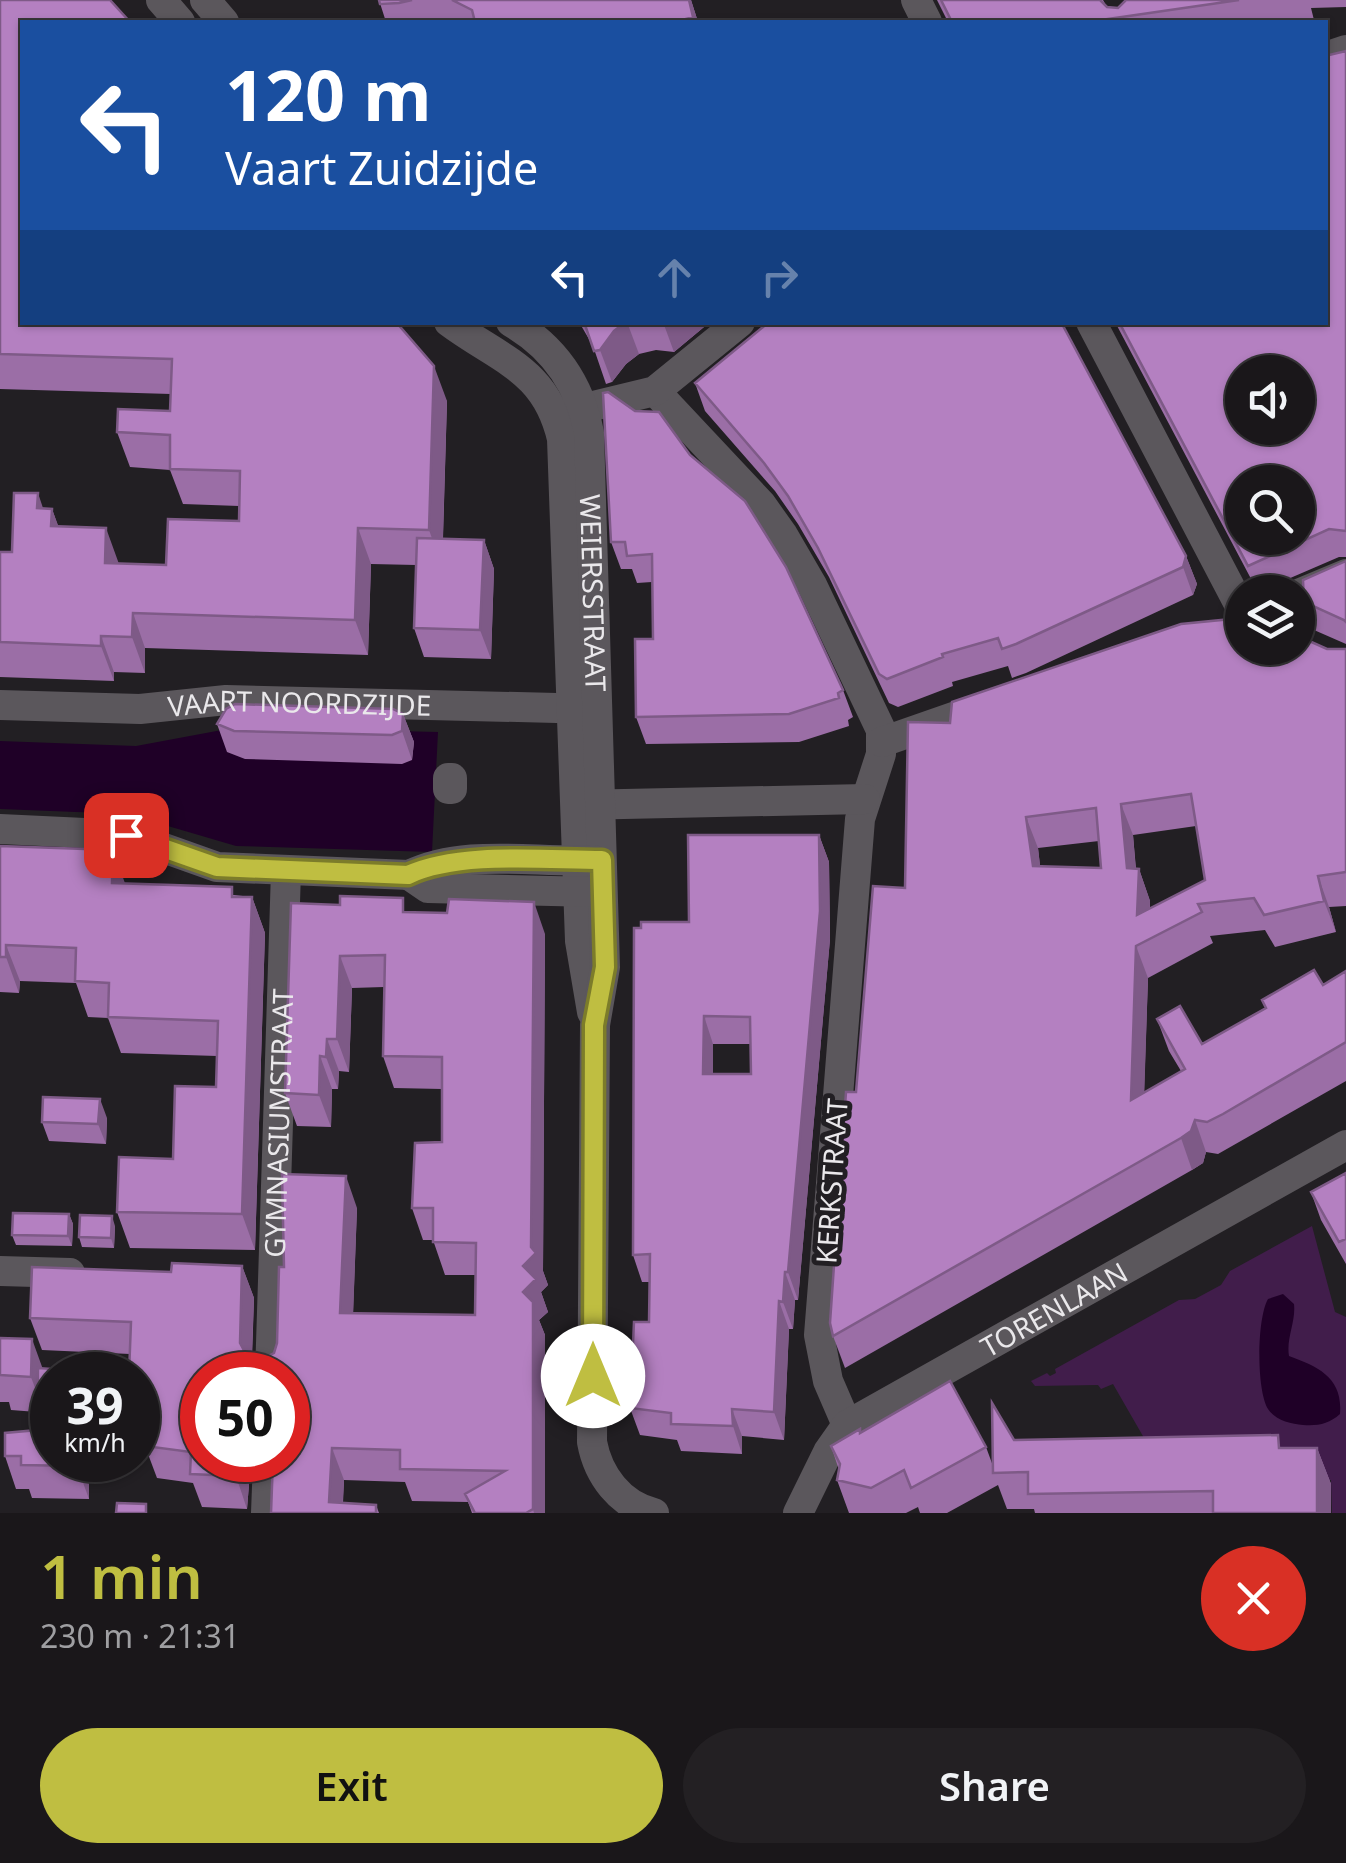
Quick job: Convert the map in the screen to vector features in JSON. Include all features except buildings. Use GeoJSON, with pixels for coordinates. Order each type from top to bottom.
{"type":"FeatureCollection","features":[{"type":"Feature","properties":{"kind":"street"},"geometry":{"type":"LineString","coordinates":[[161,0],[178,20]]}},
{"type":"Feature","properties":{"kind":"street"},"geometry":{"type":"LineString","coordinates":[[205,0],[222,20]]}},
{"type":"Feature","properties":{"kind":"street","name":"WEIERSSTRAAT"},"geometry":{"type":"LineString","coordinates":[[454,325],[524,370],[569,411]]}},
{"type":"Feature","properties":{"kind":"street","name":"WEIERSSTRAAT"},"geometry":{"type":"LineString","coordinates":[[515,325],[547,348],[565,371],[569,411],[592,472],[584,710],[600,804],[589,860],[590,892],[605,967],[594,1025],[592,1442],[598,1465],[608,1481],[639,1510]]}},
{"type":"Feature","properties":{"kind":"street"},"geometry":{"type":"LineString","coordinates":[[569,411],[655,390],[736,325]]}},
{"type":"Feature","properties":{"kind":"street"},"geometry":{"type":"LineString","coordinates":[[1092,325],[1225,596]]}},
{"type":"Feature","properties":{"kind":"street"},"geometry":{"type":"LineString","coordinates":[[655,390],[784,535],[878,720],[882,742],[1020,694]]}},
{"type":"Feature","properties":{"kind":"street"},"geometry":{"type":"LineString","coordinates":[[1315,587],[1346,574]]}},
{"type":"Feature","properties":{"kind":"street","name":"VAART NOORDZIJDE"},"geometry":{"type":"LineString","coordinates":[[0,705],[118,709],[226,700],[584,710]]}},
{"type":"Feature","properties":{"kind":"street","name":"KERKSTRAAT"},"geometry":{"type":"LineString","coordinates":[[847,1425],[828,1381],[819,1336],[860,819],[882,742]]}},
{"type":"Feature","properties":{"kind":"street"},"geometry":{"type":"LineString","coordinates":[[600,804],[865,799]]}},
{"type":"Feature","properties":{"kind":"street"},"geometry":{"type":"LineString","coordinates":[[0,830],[126,835],[217,867],[286,871],[408,875],[426,867],[475,860],[589,860]]}},
{"type":"Feature","properties":{"kind":"street","name":"GYMNASIUMSTRAAT"},"geometry":{"type":"LineString","coordinates":[[271,1352],[286,871]]}},
{"type":"Feature","properties":{"kind":"street"},"geometry":{"type":"LineString","coordinates":[[408,875],[428,888],[590,892]]}},
{"type":"Feature","properties":{"kind":"street","name":"TORENLAAN"},"geometry":{"type":"LineString","coordinates":[[798,1513],[828,1452],[847,1425],[1346,1144]]}},
{"type":"Feature","properties":{"kind":"street"},"geometry":{"type":"LineString","coordinates":[[2,1271],[99,1274]]}},
{"type":"Feature","properties":{"kind":"street"},"geometry":{"type":"LineString","coordinates":[[242,1279],[273,1280]]}},
{"type":"Feature","properties":{"kind":"street"},"geometry":{"type":"LineString","coordinates":[[266,1513],[267,1482]]}},
{"type":"Feature","properties":{"kind":"shaded area"},"geometry":{"type":"Polygon","coordinates":[[[238,727],[438,732],[432,852],[236,846],[127,814],[0,809],[0,741],[136,746],[238,727]]]}},
{"type":"Feature","properties":{"kind":"shaded area"},"geometry":{"type":"Polygon","coordinates":[[[1312,1226],[1335,1312],[1346,1317],[1346,1513],[1332,1513],[1331,1480],[1294,1481],[1159,1464],[1113,1384],[1101,1389],[1098,1385],[1035,1386],[1031,1381],[1056,1373],[1055,1369],[1179,1300],[1195,1299],[1221,1285],[1230,1271],[1312,1226]]]}},
{"type":"Feature","properties":{"kind":"shaded area"},"geometry":{"type":"Polygon","coordinates":[[[1283,1294],[1294,1304],[1289,1356],[1319,1370],[1338,1391],[1340,1414],[1323,1424],[1284,1421],[1271,1413],[1264,1399],[1260,1337],[1264,1308],[1268,1299],[1283,1294]]]}},
{"type":"Feature","properties":{"kind":"route"},"geometry":{"type":"LineString","coordinates":[[126,835],[217,867],[286,871],[408,875],[426,867],[475,860],[602,860],[605,967],[594,1025],[593,1376]]}}]}
